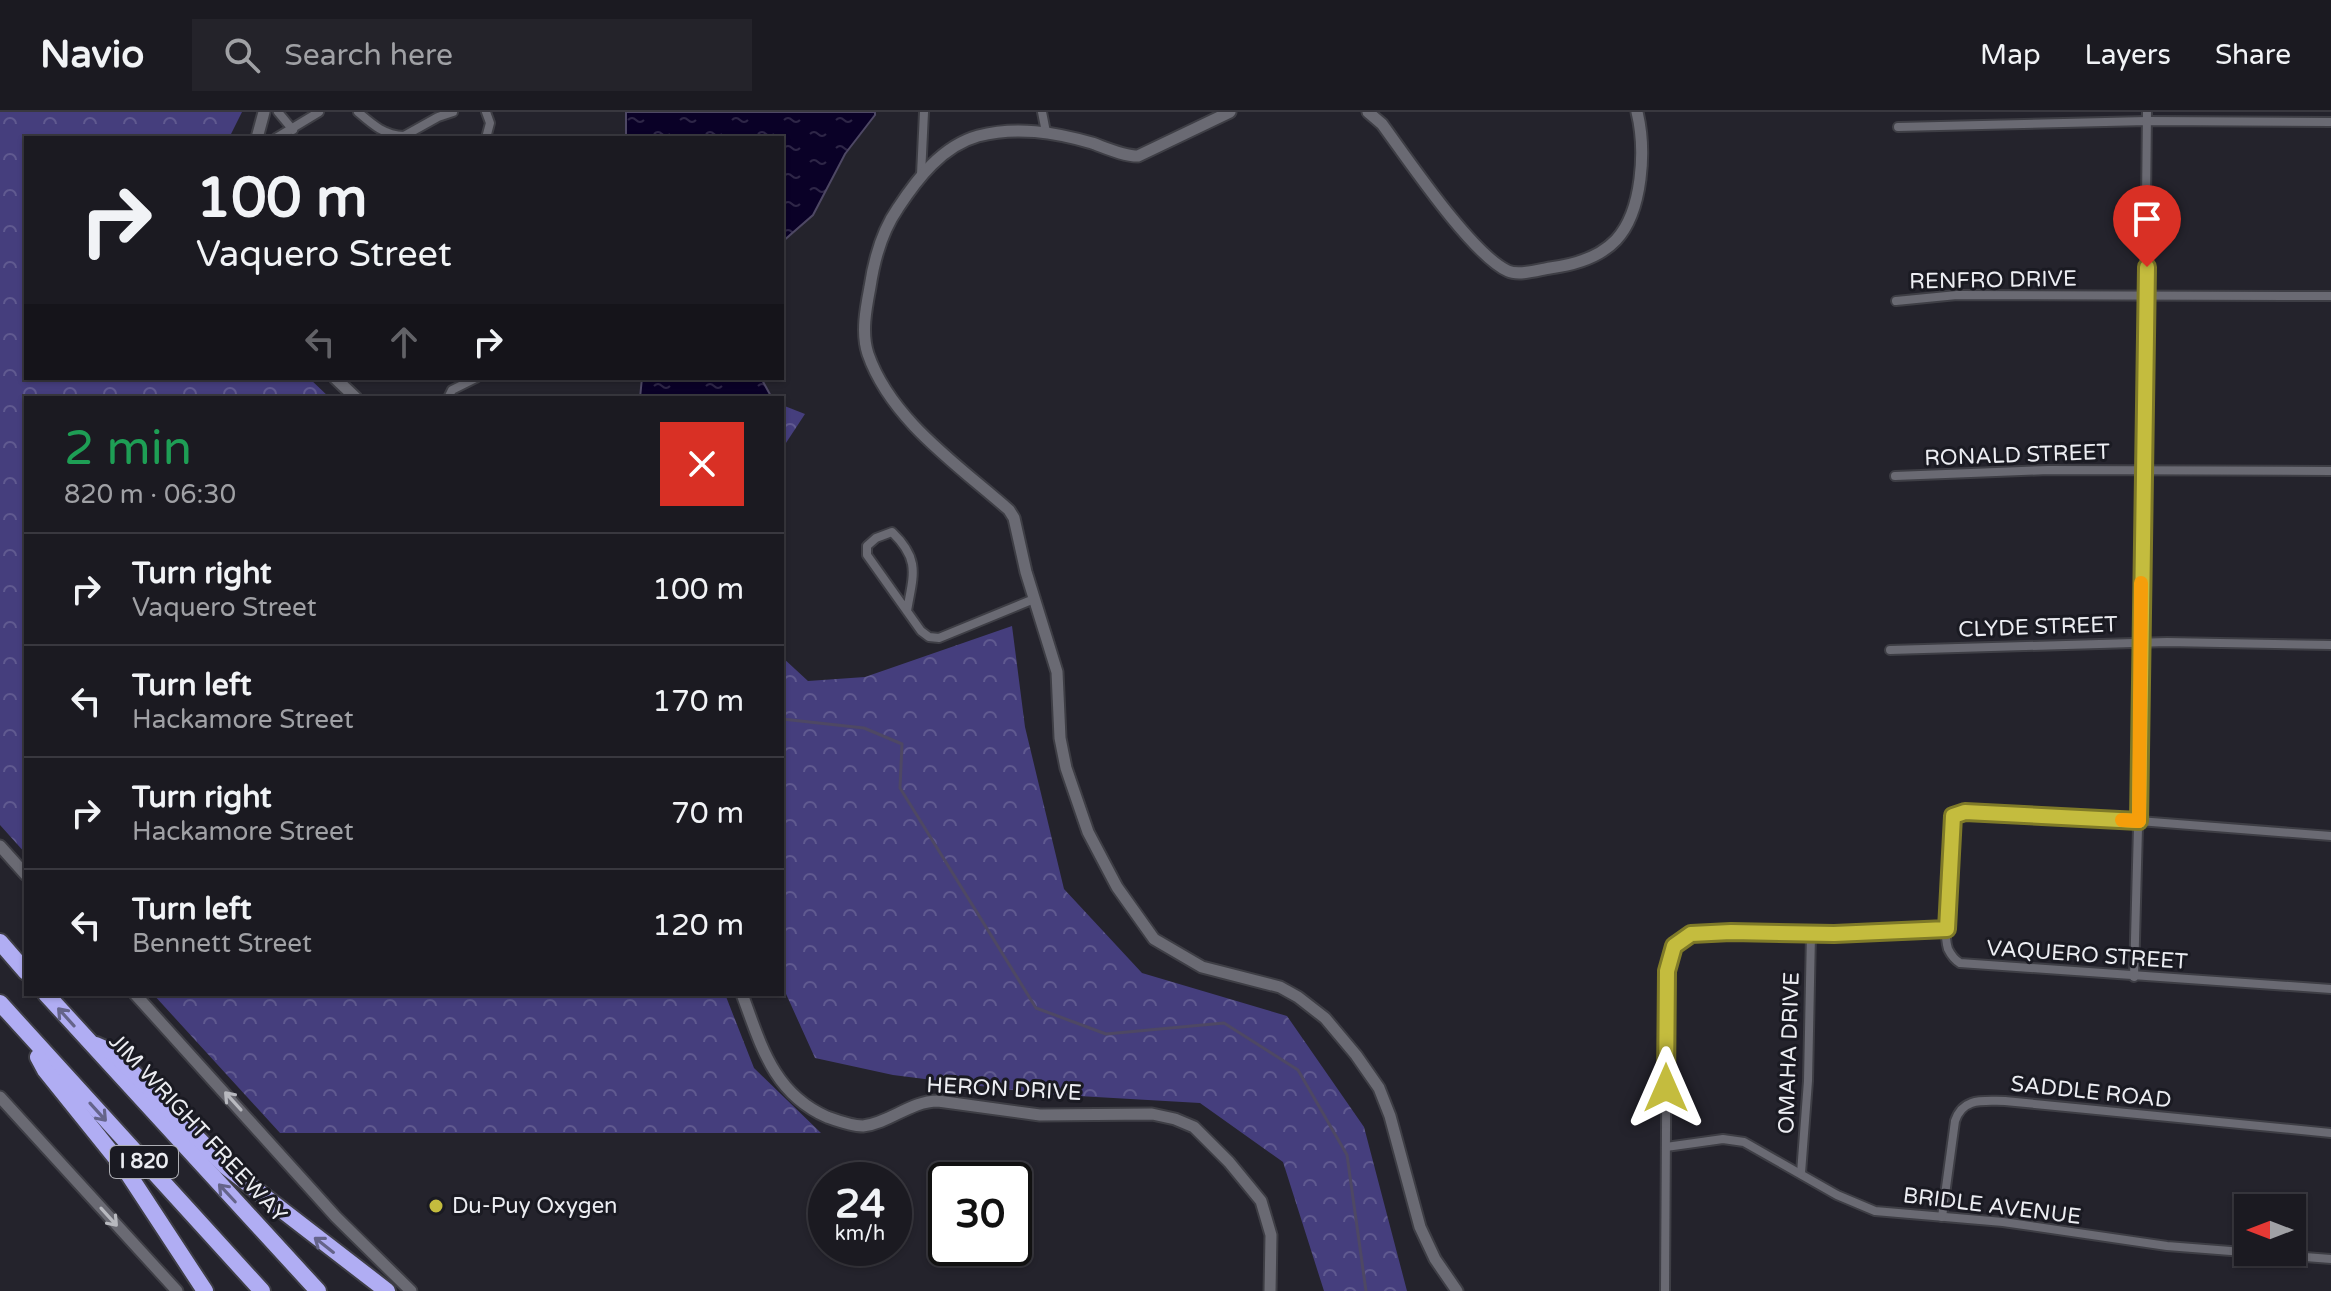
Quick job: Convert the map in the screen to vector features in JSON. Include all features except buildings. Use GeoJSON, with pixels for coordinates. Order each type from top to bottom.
{"type":"FeatureCollection","features":[{"type":"Feature","properties":{"kind":"highway"},"geometry":{"type":"LineString","coordinates":[[0,942],[24,970]]}},
{"type":"Feature","properties":{"kind":"highway","name":"JIM WRIGHT FREEWAY"},"geometry":{"type":"LineString","coordinates":[[48,996],[318,1291]]}},
{"type":"Feature","properties":{"kind":"highway","name":"I 820"},"geometry":{"type":"LineString","coordinates":[[0,1003],[262,1291]]}},
{"type":"Feature","properties":{"kind":"highway"},"geometry":{"type":"LineString","coordinates":[[27,1034],[45,1070],[127,1172],[205,1291]]}},
{"type":"Feature","properties":{"kind":"highway"},"geometry":{"type":"LineString","coordinates":[[87,1041],[114,1053],[225,1166],[387,1291]]}},
{"type":"Feature","properties":{"kind":"street"},"geometry":{"type":"LineString","coordinates":[[258,136],[264,112]]}},
{"type":"Feature","properties":{"kind":"street"},"geometry":{"type":"LineString","coordinates":[[278,112],[293,130]]}},
{"type":"Feature","properties":{"kind":"street"},"geometry":{"type":"LineString","coordinates":[[280,136],[319,112]]}},
{"type":"Feature","properties":{"kind":"street"},"geometry":{"type":"LineString","coordinates":[[358,112],[378,129],[404,136],[453,112]]}},
{"type":"Feature","properties":{"kind":"street"},"geometry":{"type":"LineString","coordinates":[[486,112],[490,123],[487,136]]}},
{"type":"Feature","properties":{"kind":"street"},"geometry":{"type":"LineString","coordinates":[[921,176],[924,112]]}},
{"type":"Feature","properties":{"kind":"street"},"geometry":{"type":"LineString","coordinates":[[1042,112],[1046,132]]}},
{"type":"Feature","properties":{"kind":"street"},"geometry":{"type":"LineString","coordinates":[[1230,112],[1138,156],[1046,132],[1014,131],[977,136],[946,153],[921,176],[894,213],[873,265],[865,319],[867,351],[887,392],[905,416],[1009,510],[1014,518],[1034,599],[1057,672],[1060,738],[1066,768],[1088,832],[1117,887],[1154,939],[1202,967],[1280,987],[1325,1018],[1379,1088],[1390,1116],[1420,1227],[1435,1259],[1457,1291]]}},
{"type":"Feature","properties":{"kind":"street"},"geometry":{"type":"LineString","coordinates":[[1368,112],[1382,124],[1473,242],[1509,271],[1517,272],[1566,266],[1589,258],[1616,240],[1629,222],[1641,176],[1642,141],[1637,112]]}},
{"type":"Feature","properties":{"kind":"street"},"geometry":{"type":"LineString","coordinates":[[1898,127],[2147,116],[2331,122]]}},
{"type":"Feature","properties":{"kind":"street"},"geometry":{"type":"LineString","coordinates":[[2134,977],[2147,296],[2147,116]]}},
{"type":"Feature","properties":{"kind":"street","name":"RENFRO DRIVE"},"geometry":{"type":"LineString","coordinates":[[1896,301],[1957,295],[2331,296]]}},
{"type":"Feature","properties":{"kind":"street"},"geometry":{"type":"LineString","coordinates":[[337,380],[354,396]]}},
{"type":"Feature","properties":{"kind":"street"},"geometry":{"type":"LineString","coordinates":[[449,396],[452,390],[472,380]]}},
{"type":"Feature","properties":{"kind":"street","name":"RONALD STREET"},"geometry":{"type":"LineString","coordinates":[[1895,476],[2048,470],[2331,471]]}},
{"type":"Feature","properties":{"kind":"street"},"geometry":{"type":"LineString","coordinates":[[907,611],[913,559],[908,547],[892,532],[876,538],[867,546],[867,555],[921,631],[929,637],[939,638],[1034,599]]}},
{"type":"Feature","properties":{"kind":"street","name":"CLYDE STREET"},"geometry":{"type":"LineString","coordinates":[[1890,650],[2140,643],[2331,645]]}},
{"type":"Feature","properties":{"kind":"street"},"geometry":{"type":"LineString","coordinates":[[1665,1291],[1667,971],[1671,952],[1691,934],[1947,929],[1953,816],[1965,812],[2139,821],[2331,836]]}},
{"type":"Feature","properties":{"kind":"street"},"geometry":{"type":"LineString","coordinates":[[0,846],[24,873]]}},
{"type":"Feature","properties":{"kind":"street","name":"VAQUERO STREET"},"geometry":{"type":"LineString","coordinates":[[1947,929],[1948,947],[1955,961],[1960,963],[2331,989]]}},
{"type":"Feature","properties":{"kind":"street","name":"OMAHA DRIVE"},"geometry":{"type":"LineString","coordinates":[[1801,1173],[1808,1081],[1811,933]]}},
{"type":"Feature","properties":{"kind":"street"},"geometry":{"type":"LineString","coordinates":[[137,996],[336,1217],[411,1291]]}},
{"type":"Feature","properties":{"kind":"street","name":"HERON DRIVE"},"geometry":{"type":"LineString","coordinates":[[743,996],[764,1054],[780,1081],[795,1098],[815,1112],[842,1122],[862,1126],[877,1123],[924,1101],[938,1101],[1040,1115],[1152,1114],[1194,1127],[1229,1162],[1261,1201],[1272,1246],[1270,1291]]}},
{"type":"Feature","properties":{"kind":"street"},"geometry":{"type":"LineString","coordinates":[[0,1097],[177,1291]]}},
{"type":"Feature","properties":{"kind":"street","name":"SADDLE ROAD"},"geometry":{"type":"LineString","coordinates":[[1942,1217],[1955,1121],[1964,1105],[2005,1101],[2331,1133]]}},
{"type":"Feature","properties":{"kind":"street","name":"BRIDLE AVENUE"},"geometry":{"type":"LineString","coordinates":[[1666,1147],[1723,1139],[1744,1142],[1837,1195],[1875,1211],[2003,1222],[2167,1246],[2331,1259]]}},
{"type":"Feature","properties":{"kind":"green space"},"geometry":{"type":"Polygon","coordinates":[[[0,112],[242,112],[230,136],[24,136],[24,380],[311,380],[328,396],[24,396],[24,852],[0,825],[0,112]]]}},
{"type":"Feature","properties":{"kind":"green space"},"geometry":{"type":"Polygon","coordinates":[[[784,406],[805,414],[784,446],[784,406]]]}},
{"type":"Feature","properties":{"kind":"green space"},"geometry":{"type":"Polygon","coordinates":[[[1012,626],[1025,727],[1064,889],[1142,973],[1287,1016],[1364,1127],[1407,1291],[1324,1291],[1283,1162],[1200,1103],[1044,1094],[893,1075],[815,1058],[784,989],[784,659],[808,681],[865,677],[1012,626]]]}},
{"type":"Feature","properties":{"kind":"green space"},"geometry":{"type":"Polygon","coordinates":[[[155,996],[726,996],[754,1068],[821,1133],[280,1133],[155,996]]]}},
{"type":"Feature","properties":{"kind":"water"},"geometry":{"type":"Polygon","coordinates":[[[626,112],[875,112],[845,154],[813,215],[784,240],[784,136],[626,136],[626,112]]]}},
{"type":"Feature","properties":{"kind":"water"},"geometry":{"type":"Polygon","coordinates":[[[642,380],[762,380],[771,396],[640,396],[642,380]]]}},
{"type":"Feature","properties":{"kind":"waterway"},"geometry":{"type":"LineString","coordinates":[[784,719],[864,728],[902,744],[900,788],[1036,1008],[1106,1034],[1224,1023],[1298,1070],[1347,1155],[1366,1291]]}},
{"type":"Feature","properties":{"kind":"slow traffic"},"geometry":{"type":"LineString","coordinates":[[2122,820],[2139,821],[2141,583]]}},
{"type":"Feature","properties":{"kind":"place","name":"Du-Puy Oxygen"},"geometry":{"type":"Point","coordinates":[436,1206]}},
{"type":"Feature","properties":{"kind":"route"},"geometry":{"type":"LineString","coordinates":[[1666,1088],[1667,971],[1674,946],[1691,934],[1834,934],[1947,929],[1953,816],[1965,812],[2139,821],[2147,267]]}}]}
